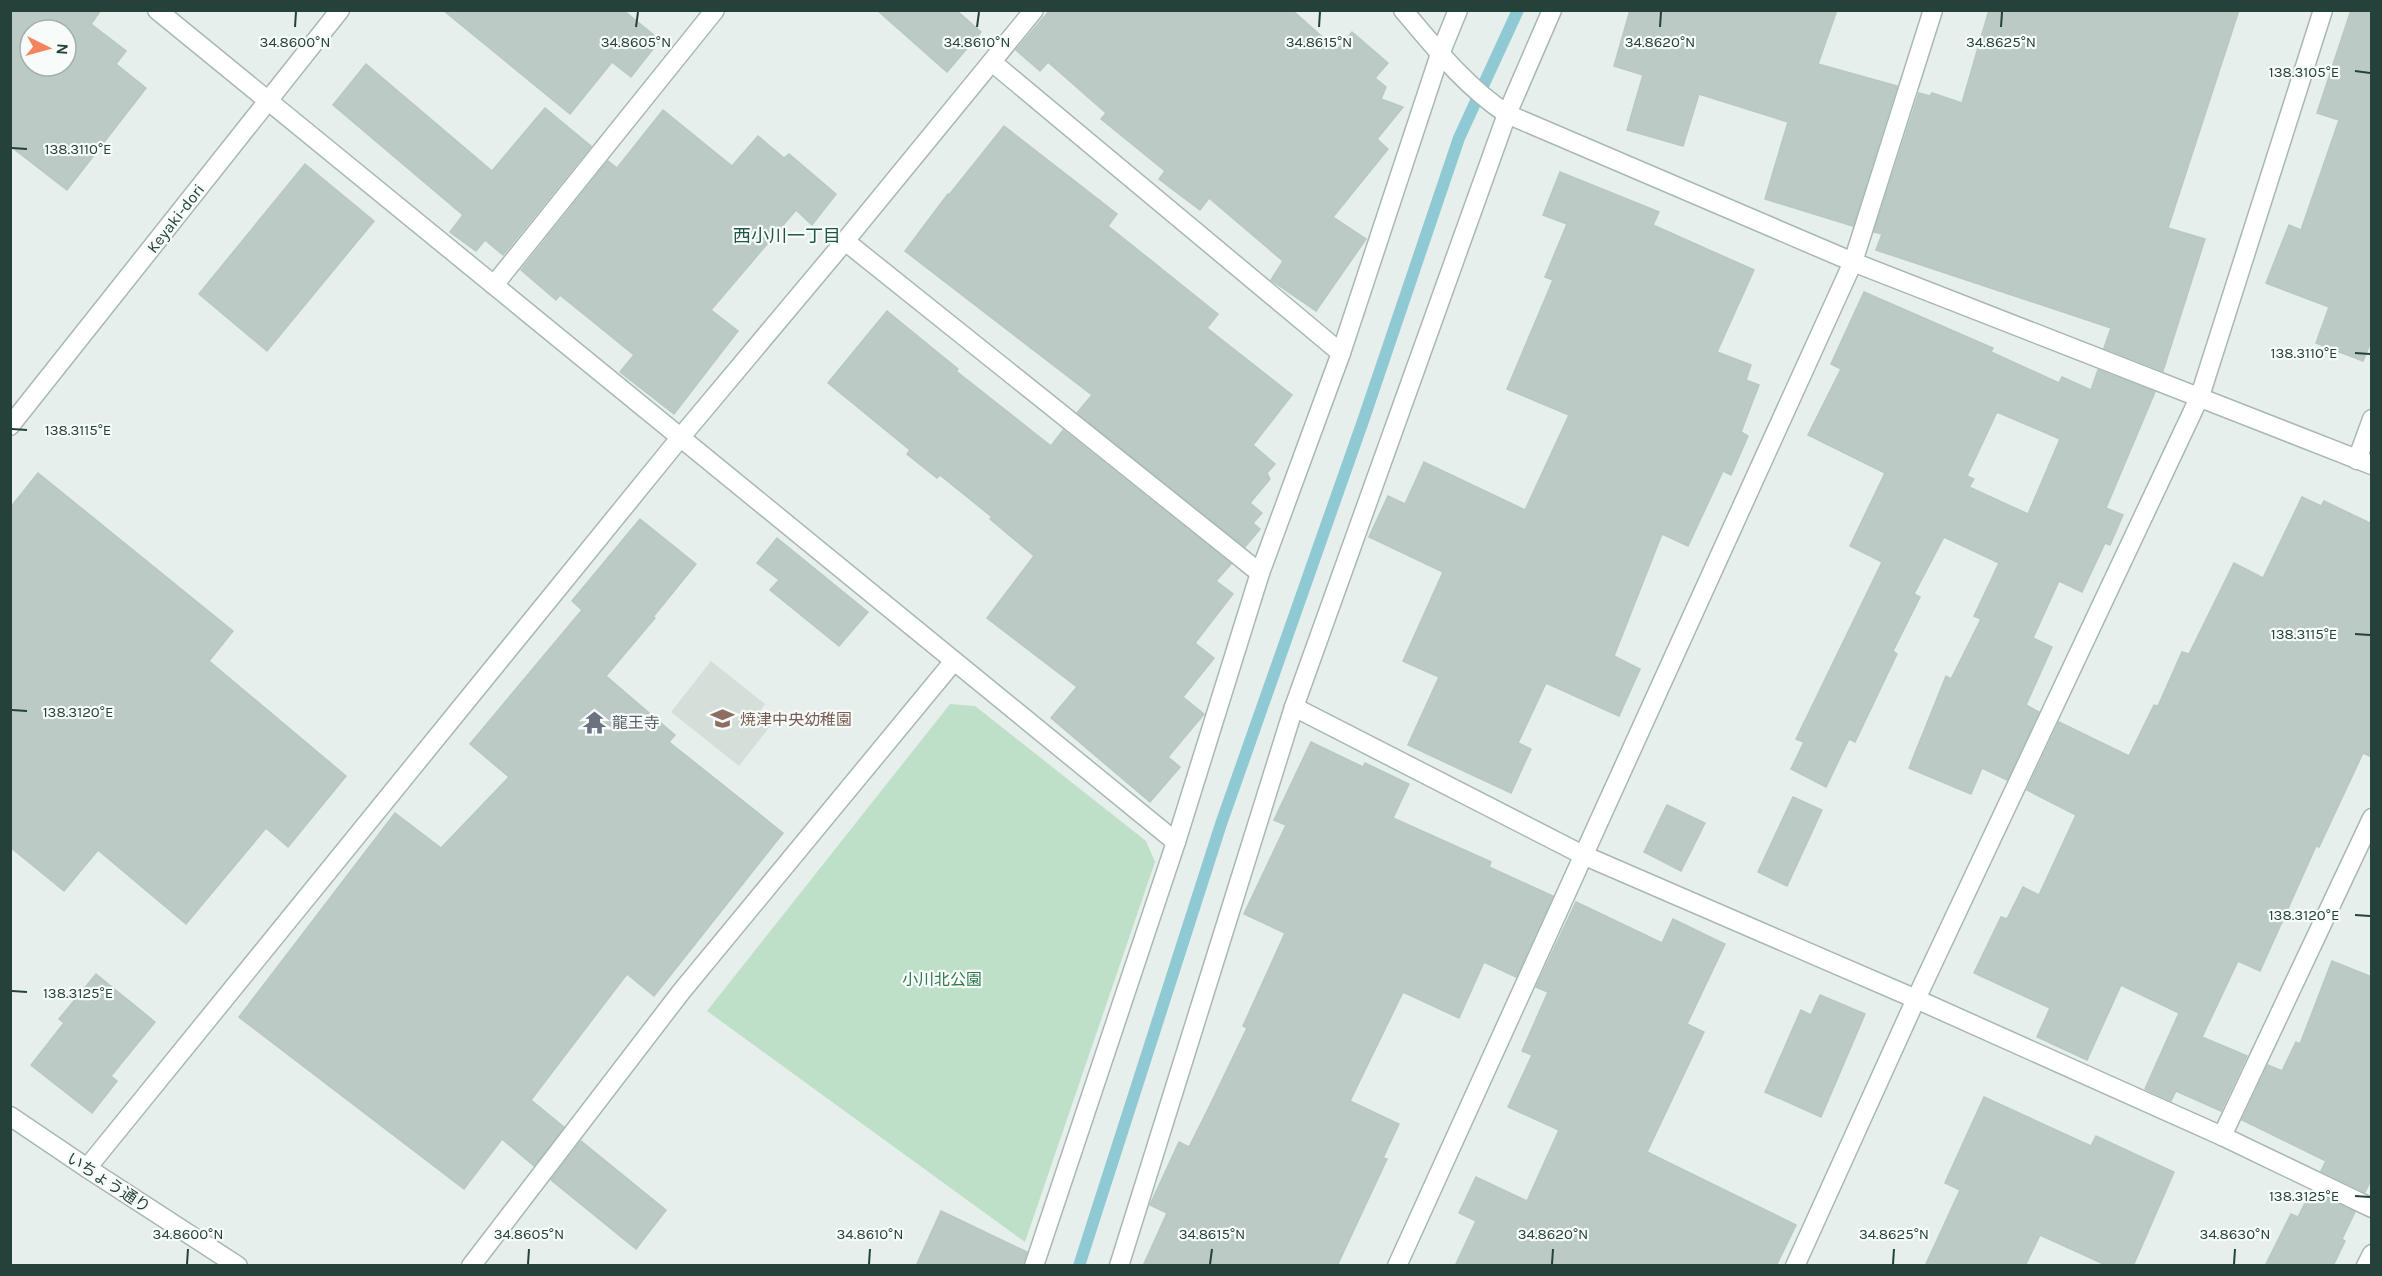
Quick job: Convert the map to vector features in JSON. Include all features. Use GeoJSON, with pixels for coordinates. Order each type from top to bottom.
{"type":"FeatureCollection","features":[{"type":"Feature","properties":{"kind":"street"},"geometry":{"type":"LineString","coordinates":[[157,10],[1176,842]]}},
{"type":"Feature","properties":{"kind":"street","name":"Keyaki-dori"},"geometry":{"type":"LineString","coordinates":[[10,426],[340,10]]}},
{"type":"Feature","properties":{"kind":"street"},"geometry":{"type":"LineString","coordinates":[[494,285],[715,10]]}},
{"type":"Feature","properties":{"kind":"street"},"geometry":{"type":"LineString","coordinates":[[87,1168],[680,438],[1034,10]]}},
{"type":"Feature","properties":{"kind":"street"},"geometry":{"type":"LineString","coordinates":[[1403,10],[1445,59],[1500,109],[1853,262],[2364,462],[2372,419]]}},
{"type":"Feature","properties":{"kind":"street"},"geometry":{"type":"LineString","coordinates":[[1034,1266],[1176,842],[1260,573],[1445,59],[1458,10]]}},
{"type":"Feature","properties":{"kind":"street"},"geometry":{"type":"LineString","coordinates":[[1119,1266],[1294,707],[1500,109],[1552,10]]}},
{"type":"Feature","properties":{"kind":"street"},"geometry":{"type":"LineString","coordinates":[[1397,1266],[1853,262],[1933,10]]}},
{"type":"Feature","properties":{"kind":"street"},"geometry":{"type":"LineString","coordinates":[[1795,1266],[1916,999],[2200,396],[2323,10]]}},
{"type":"Feature","properties":{"kind":"street"},"geometry":{"type":"LineString","coordinates":[[992,62],[1341,353]]}},
{"type":"Feature","properties":{"kind":"street"},"geometry":{"type":"LineString","coordinates":[[845,241],[1260,573]]}},
{"type":"Feature","properties":{"kind":"street"},"geometry":{"type":"LineString","coordinates":[[471,1266],[681,992],[954,661]]}},
{"type":"Feature","properties":{"kind":"street"},"geometry":{"type":"LineString","coordinates":[[1294,707],[1582,855],[1916,999],[2222,1136],[2372,1208]]}},
{"type":"Feature","properties":{"kind":"street"},"geometry":{"type":"LineString","coordinates":[[2222,1136],[2372,818]]}},
{"type":"Feature","properties":{"kind":"street","name":"いちょう通り"},"geometry":{"type":"LineString","coordinates":[[10,1116],[238,1266]]}},
{"type":"Feature","properties":{"kind":"street"},"geometry":{"type":"LineString","coordinates":[[2366,1266],[2372,1254]]}},
{"type":"Feature","properties":{"kind":"shaded area","name":"焼津中央幼稚園"},"geometry":{"type":"Polygon","coordinates":[[[711,661],[765,704],[759,713],[772,724],[739,766],[671,712],[711,661]]]}},
{"type":"Feature","properties":{"kind":"green space","name":"小川北公園"},"geometry":{"type":"Polygon","coordinates":[[[950,704],[975,706],[1146,841],[1155,862],[1025,1242],[707,1011],[950,704]]]}},
{"type":"Feature","properties":{"kind":"building"},"geometry":{"type":"Polygon","coordinates":[[[10,10],[101,10],[91,24],[126,51],[116,64],[146,88],[67,190],[10,146],[10,10]]]}},
{"type":"Feature","properties":{"kind":"building"},"geometry":{"type":"Polygon","coordinates":[[[443,10],[623,10],[660,40],[631,77],[612,62],[570,114],[443,10]]]}},
{"type":"Feature","properties":{"kind":"building"},"geometry":{"type":"Polygon","coordinates":[[[877,10],[956,10],[981,32],[947,72],[877,10]]]}},
{"type":"Feature","properties":{"kind":"building"},"geometry":{"type":"Polygon","coordinates":[[[1050,10],[1292,10],[1337,50],[1352,32],[1388,63],[1375,78],[1386,87],[1381,99],[1403,107],[1377,139],[1388,149],[1333,217],[1366,239],[1316,311],[1271,280],[1283,261],[1209,198],[1200,210],[1159,179],[1165,171],[1101,119],[1106,113],[1048,62],[1040,71],[1016,50],[1050,10]]]}},
{"type":"Feature","properties":{"kind":"building"},"geometry":{"type":"Polygon","coordinates":[[[1630,10],[1837,10],[1818,64],[1897,86],[1853,226],[1765,199],[1788,122],[1699,94],[1683,146],[1627,130],[1643,75],[1614,66],[1630,10]]]}},
{"type":"Feature","properties":{"kind":"building"},"geometry":{"type":"Polygon","coordinates":[[[1989,10],[2239,10],[2168,228],[2205,239],[2163,371],[2104,348],[2111,328],[1876,250],[1882,234],[1874,232],[1919,93],[1930,96],[1932,93],[1962,103],[1989,10]]]}},
{"type":"Feature","properties":{"kind":"building"},"geometry":{"type":"Polygon","coordinates":[[[2351,10],[2372,10],[2372,339],[2363,361],[2316,343],[2329,307],[2266,283],[2289,225],[2301,230],[2339,120],[2317,113],[2351,10]]]}},
{"type":"Feature","properties":{"kind":"building"},"geometry":{"type":"Polygon","coordinates":[[[366,64],[492,171],[545,108],[591,146],[503,255],[485,240],[476,251],[450,232],[463,215],[333,105],[366,64]]]}},
{"type":"Feature","properties":{"kind":"building"},"geometry":{"type":"Polygon","coordinates":[[[663,110],[732,166],[758,136],[784,158],[789,154],[836,194],[812,225],[796,210],[711,310],[738,331],[674,414],[620,372],[634,355],[560,295],[556,300],[521,270],[608,161],[617,168],[663,110]]]}},
{"type":"Feature","properties":{"kind":"building"},"geometry":{"type":"Polygon","coordinates":[[[1004,126],[1117,214],[1108,226],[1218,314],[1207,328],[1292,395],[1253,445],[1275,464],[1267,473],[1270,479],[1250,503],[1262,513],[1253,523],[1260,529],[1245,547],[1077,413],[1092,395],[905,251],[1004,126]]]}},
{"type":"Feature","properties":{"kind":"building"},"geometry":{"type":"Polygon","coordinates":[[[305,164],[374,221],[267,351],[199,294],[305,164]]]}},
{"type":"Feature","properties":{"kind":"building"},"geometry":{"type":"Polygon","coordinates":[[[1560,172],[1659,212],[1653,225],[1754,270],[1717,352],[1751,365],[1746,380],[1759,385],[1741,432],[1748,436],[1731,475],[1723,471],[1688,546],[1662,534],[1614,656],[1640,669],[1619,716],[1546,683],[1518,743],[1531,749],[1511,793],[1408,745],[1439,677],[1403,661],[1443,572],[1369,537],[1388,496],[1405,504],[1424,462],[1525,510],[1569,415],[1507,389],[1553,280],[1545,277],[1567,224],[1543,215],[1560,172]]]}},
{"type":"Feature","properties":{"kind":"building"},"geometry":{"type":"Polygon","coordinates":[[[1864,292],[1993,348],[1991,352],[2059,383],[2062,377],[2091,390],[2098,370],[2155,392],[2106,508],[2123,515],[2110,545],[2105,543],[2082,592],[2059,581],[2033,638],[2052,647],[2026,705],[2039,712],[2007,780],[1982,768],[1971,794],[1909,768],[1946,676],[1951,679],[1981,619],[1974,616],[1999,563],[1944,537],[1914,594],[1920,597],[1893,651],[1897,654],[1855,742],[1849,739],[1826,787],[1791,769],[1804,742],[1796,739],[1882,562],[1850,546],[1885,473],[1808,435],[1841,369],[1831,364],[1864,292]],[[1997,412],[1967,476],[1974,479],[1969,487],[2028,514],[2060,439],[1997,412]]]}},
{"type":"Feature","properties":{"kind":"building"},"geometry":{"type":"Polygon","coordinates":[[[887,311],[958,369],[956,371],[1051,446],[1063,430],[1231,564],[1216,581],[1233,594],[1195,643],[1214,658],[1183,697],[1204,714],[1168,757],[1180,767],[1150,802],[1051,718],[1077,687],[987,618],[1034,556],[990,519],[992,517],[940,475],[937,478],[907,454],[910,450],[828,383],[887,311]]]}},
{"type":"Feature","properties":{"kind":"building"},"geometry":{"type":"Polygon","coordinates":[[[38,473],[233,631],[209,661],[346,776],[288,847],[266,828],[186,924],[98,850],[64,891],[10,847],[10,508],[38,473]]]}},
{"type":"Feature","properties":{"kind":"building"},"geometry":{"type":"Polygon","coordinates":[[[2302,497],[2321,506],[2324,501],[2372,524],[2372,757],[2363,753],[2319,847],[2316,846],[2260,971],[2238,961],[2202,1037],[2247,1056],[2221,1111],[2176,1091],[2171,1101],[2145,1089],[2179,1013],[2121,985],[2087,1060],[2037,1037],[2050,1008],[1974,973],[2001,917],[2007,919],[2023,887],[2039,895],[2076,815],[2027,790],[2059,722],[2129,756],[2154,705],[2158,706],[2182,652],[2189,654],[2234,563],[2263,578],[2302,497]]]}},
{"type":"Feature","properties":{"kind":"building"},"geometry":{"type":"Polygon","coordinates":[[[640,519],[696,564],[653,617],[655,618],[606,676],[675,735],[669,742],[783,833],[654,996],[627,974],[531,1100],[564,1127],[534,1166],[502,1139],[464,1189],[239,1017],[395,813],[441,848],[509,777],[470,744],[582,610],[572,601],[640,519]]]}},
{"type":"Feature","properties":{"kind":"building"},"geometry":{"type":"Polygon","coordinates":[[[777,538],[868,612],[839,646],[770,590],[779,580],[757,563],[777,538]]]}},
{"type":"Feature","properties":{"kind":"building"},"geometry":{"type":"Polygon","coordinates":[[[1311,742],[1363,767],[1365,763],[1409,784],[1393,818],[1491,862],[1489,867],[1553,896],[1516,977],[1484,962],[1459,1018],[1403,992],[1350,1101],[1399,1124],[1383,1158],[1387,1159],[1337,1266],[1143,1266],[1167,1213],[1150,1205],[1179,1142],[1189,1147],[1211,1103],[1247,1028],[1243,1026],[1285,933],[1244,914],[1286,825],[1274,820],[1311,742]]]}},
{"type":"Feature","properties":{"kind":"building"},"geometry":{"type":"Polygon","coordinates":[[[1793,797],[1822,810],[1787,886],[1758,872],[1793,797]]]}},
{"type":"Feature","properties":{"kind":"building"},"geometry":{"type":"Polygon","coordinates":[[[1667,805],[1705,823],[1681,871],[1644,852],[1667,805]]]}},
{"type":"Feature","properties":{"kind":"building"},"geometry":{"type":"Polygon","coordinates":[[[1576,902],[1662,943],[1673,919],[1725,944],[1687,1024],[1704,1032],[1647,1152],[1796,1225],[1776,1266],[1455,1266],[1476,1221],[1459,1213],[1476,1177],[1527,1201],[1559,1130],[1508,1107],[1532,1055],[1522,1051],[1548,992],[1536,987],[1576,902]]]}},
{"type":"Feature","properties":{"kind":"building"},"geometry":{"type":"Polygon","coordinates":[[[2332,961],[2372,977],[2372,1178],[2365,1192],[2321,1171],[2326,1161],[2242,1120],[2268,1065],[2282,1071],[2296,1042],[2300,1044],[2332,961]]]}},
{"type":"Feature","properties":{"kind":"building"},"geometry":{"type":"Polygon","coordinates":[[[96,974],[155,1022],[111,1076],[117,1081],[92,1113],[31,1065],[64,1023],[59,1019],[96,974]]]}},
{"type":"Feature","properties":{"kind":"building"},"geometry":{"type":"Polygon","coordinates":[[[1820,995],[1865,1014],[1821,1117],[1765,1092],[1801,1010],[1811,1015],[1820,995]]]}},
{"type":"Feature","properties":{"kind":"building"},"geometry":{"type":"Polygon","coordinates":[[[1984,1097],[2091,1146],[2096,1136],[2174,1172],[2133,1266],[2108,1266],[2040,1235],[2025,1266],[1925,1266],[1960,1190],[1945,1183],[1984,1097]]]}},
{"type":"Feature","properties":{"kind":"building"},"geometry":{"type":"Polygon","coordinates":[[[581,1141],[666,1210],[636,1249],[551,1180],[581,1141]]]}},
{"type":"Feature","properties":{"kind":"building"},"geometry":{"type":"Polygon","coordinates":[[[2311,1191],[2355,1212],[2342,1239],[2345,1241],[2333,1266],[2265,1266],[2291,1214],[2298,1217],[2311,1191]]]}},
{"type":"Feature","properties":{"kind":"building"},"geometry":{"type":"Polygon","coordinates":[[[941,1211],[1027,1252],[1023,1266],[916,1266],[941,1211]]]}},
{"type":"Feature","properties":{"kind":"waterway"},"geometry":{"type":"LineString","coordinates":[[1079,1266],[1221,824],[1363,421],[1459,138],[1518,10]]}},
{"type":"Feature","properties":{"kind":"place","name":"焼津中央幼稚園"},"geometry":{"type":"Point","coordinates":[722,719]}},
{"type":"Feature","properties":{"kind":"place","name":"龍王寺"},"geometry":{"type":"Point","coordinates":[594,722]}},
{"type":"Feature","properties":{"kind":"district","name":"西小川一丁目"},"geometry":{"type":"Point","coordinates":[787,236]}}]}
